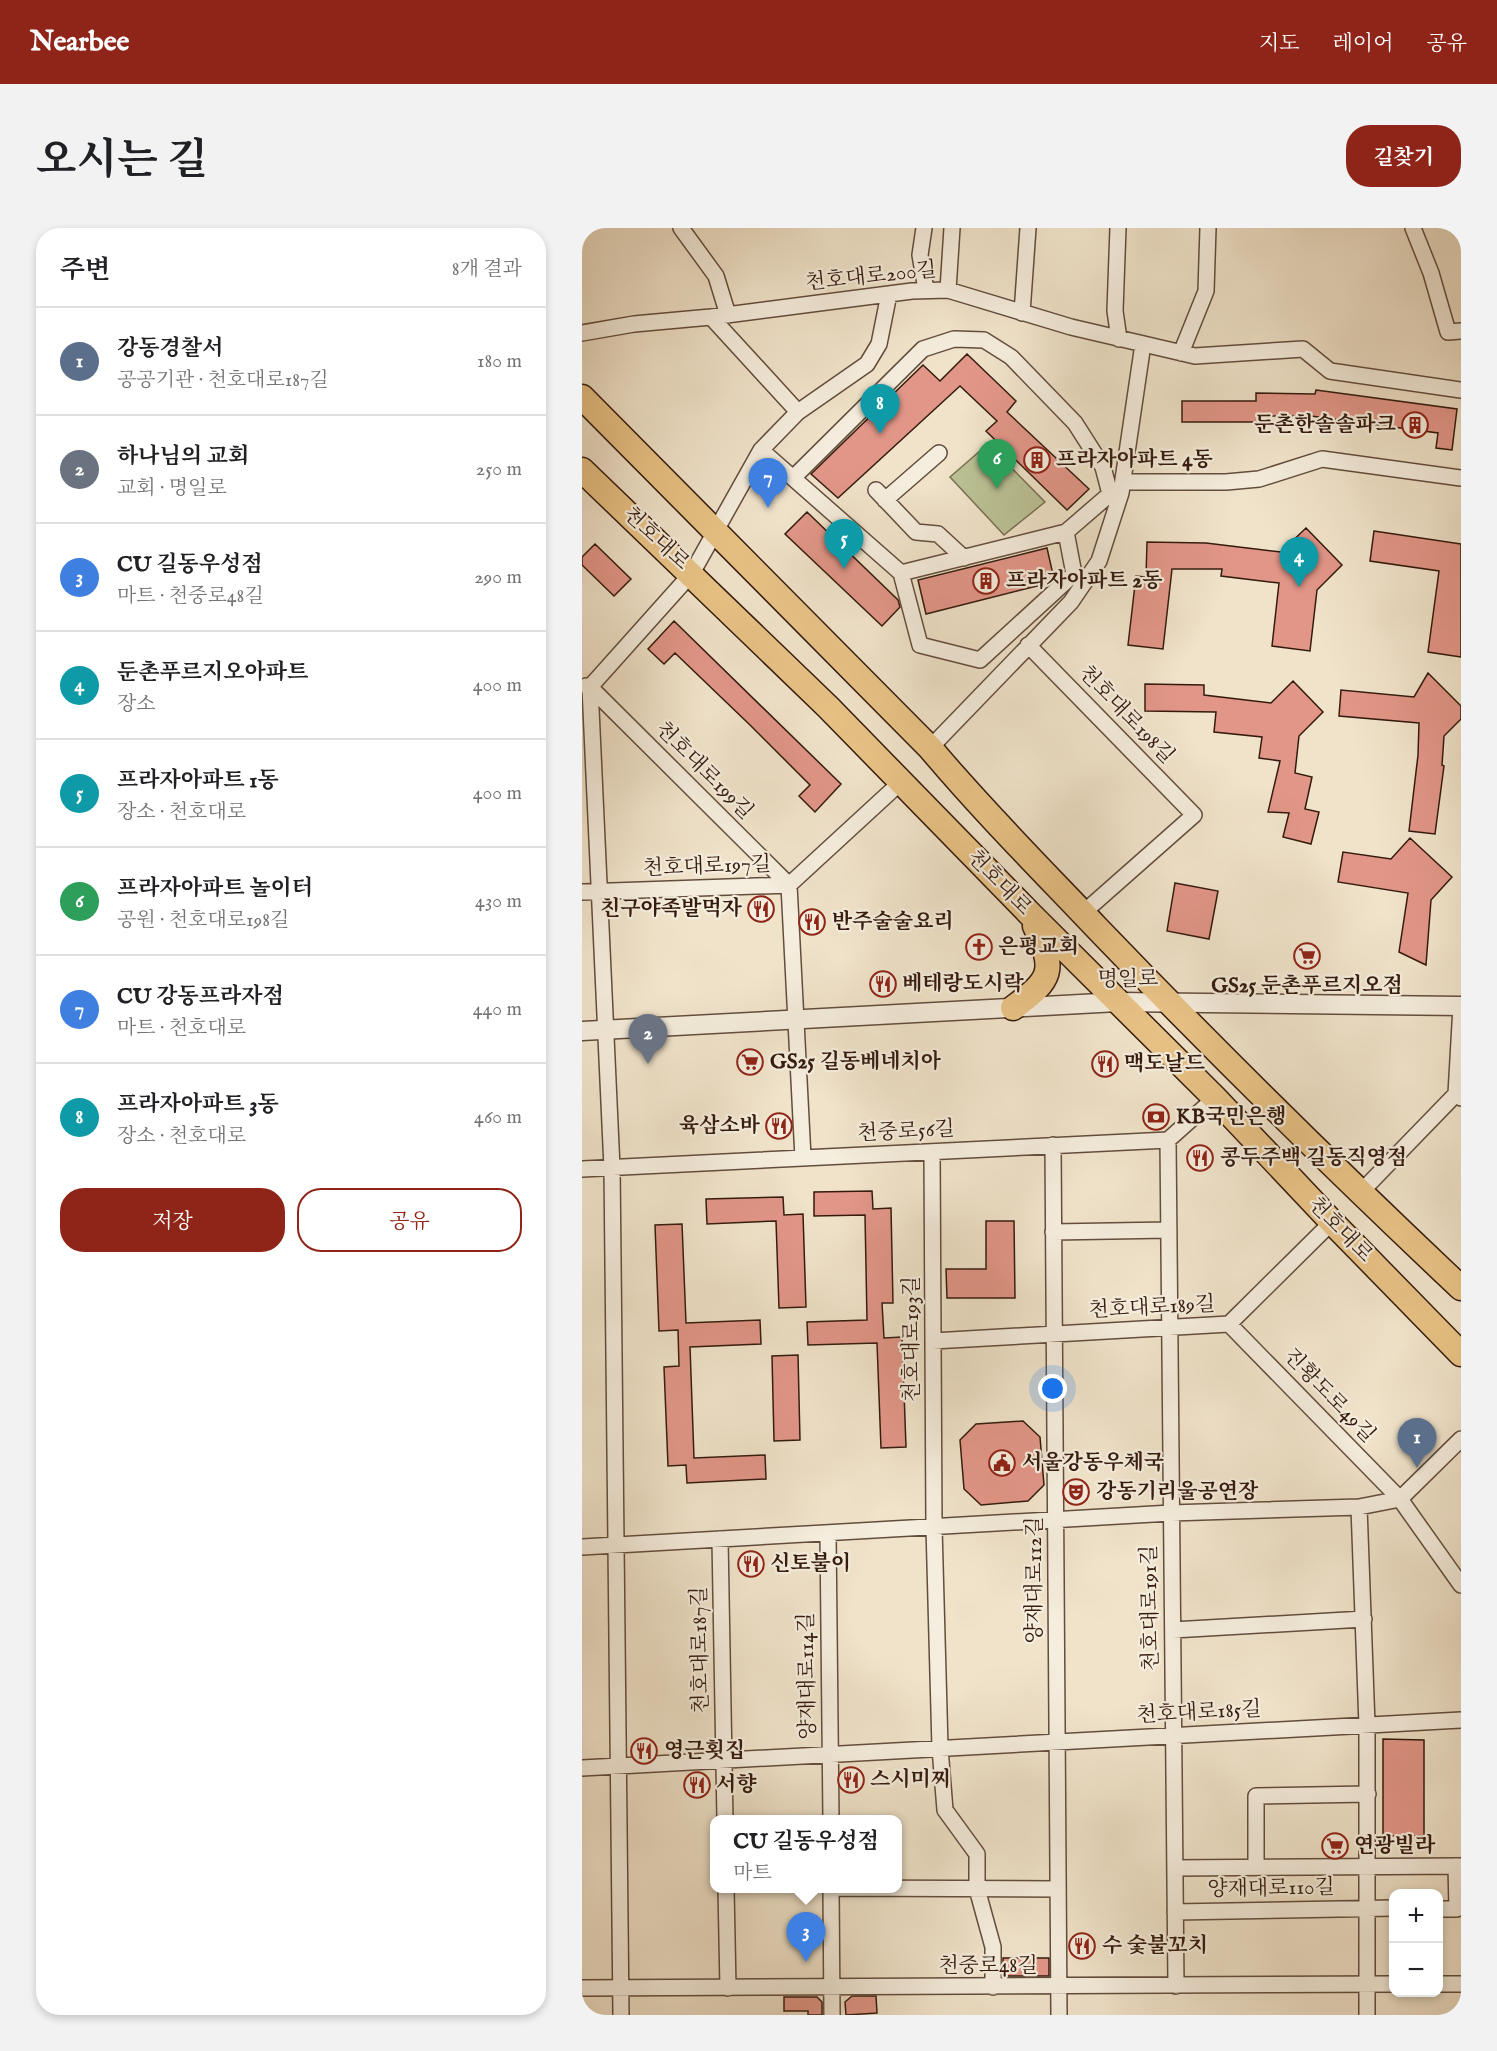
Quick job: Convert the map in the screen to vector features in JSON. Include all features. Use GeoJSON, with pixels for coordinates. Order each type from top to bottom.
{"type":"FeatureCollection","features":[{"type":"Feature","properties":{"kind":"main road","name":"천호대로"},"geometry":{"type":"LineString","coordinates":[[582,397],[930,748],[977,804],[1168,1002],[1360,1193],[1461,1288]]}},
{"type":"Feature","properties":{"kind":"main road","name":"천호대로"},"geometry":{"type":"LineString","coordinates":[[582,470],[692,573],[901,782],[1215,1098],[1461,1354]]}},
{"type":"Feature","properties":{"kind":"main road"},"geometry":{"type":"LineString","coordinates":[[1013,1008],[1043,983],[1046,974],[1046,950],[1031,915]]}},
{"type":"Feature","properties":{"kind":"street"},"geometry":{"type":"LineString","coordinates":[[681,228],[716,276],[728,315]]}},
{"type":"Feature","properties":{"kind":"street"},"geometry":{"type":"LineString","coordinates":[[924,228],[920,255],[926,291]]}},
{"type":"Feature","properties":{"kind":"street"},"geometry":{"type":"LineString","coordinates":[[948,290],[952,228]]}},
{"type":"Feature","properties":{"kind":"street"},"geometry":{"type":"LineString","coordinates":[[1022,313],[1028,228]]}},
{"type":"Feature","properties":{"kind":"street"},"geometry":{"type":"LineString","coordinates":[[1118,228],[1115,311],[1119,339]]}},
{"type":"Feature","properties":{"kind":"street"},"geometry":{"type":"LineString","coordinates":[[1181,353],[1206,291],[1208,228]]}},
{"type":"Feature","properties":{"kind":"street"},"geometry":{"type":"LineString","coordinates":[[1419,229],[1448,332],[1461,332]]}},
{"type":"Feature","properties":{"kind":"street","name":"천호대로200길"},"geometry":{"type":"LineString","coordinates":[[582,333],[634,324],[728,315],[889,294],[948,290],[1119,339],[1195,356],[1303,350],[1330,371],[1461,390]]}},
{"type":"Feature","properties":{"kind":"street"},"geometry":{"type":"LineString","coordinates":[[621,2015],[612,1168],[598,891],[589,821],[586,686],[692,573],[761,450],[798,412],[867,364],[879,344],[889,294]]}},
{"type":"Feature","properties":{"kind":"street"},"geometry":{"type":"LineString","coordinates":[[711,317],[798,412]]}},
{"type":"Feature","properties":{"kind":"street"},"geometry":{"type":"LineString","coordinates":[[793,478],[923,349],[954,339],[984,340],[1011,357],[1075,423],[1103,467],[1110,494],[1066,532],[901,573]]}},
{"type":"Feature","properties":{"kind":"street"},"geometry":{"type":"LineString","coordinates":[[930,748],[1071,602],[1098,562],[1123,482],[1143,344]]}},
{"type":"Feature","properties":{"kind":"street"},"geometry":{"type":"LineString","coordinates":[[761,450],[901,573],[921,645],[980,660],[1074,574],[1066,532]]}},
{"type":"Feature","properties":{"kind":"street"},"geometry":{"type":"LineString","coordinates":[[939,453],[880,495],[916,532],[939,534],[964,558]]}},
{"type":"Feature","properties":{"kind":"street"},"geometry":{"type":"LineString","coordinates":[[1123,482],[1226,482],[1259,479],[1322,459],[1461,478]]}},
{"type":"Feature","properties":{"kind":"street","name":"천호대로198길"},"geometry":{"type":"LineString","coordinates":[[1028,645],[1194,815],[1083,913]]}},
{"type":"Feature","properties":{"kind":"street","name":"천호대로199길"},"geometry":{"type":"LineString","coordinates":[[586,686],[789,885]]}},
{"type":"Feature","properties":{"kind":"street","name":"천호대로197길"},"geometry":{"type":"LineString","coordinates":[[582,892],[789,885],[901,782]]}},
{"type":"Feature","properties":{"kind":"street"},"geometry":{"type":"LineString","coordinates":[[789,885],[803,1158]]}},
{"type":"Feature","properties":{"kind":"street","name":"명일로"},"geometry":{"type":"LineString","coordinates":[[582,1031],[1118,1002],[1461,1006]]}},
{"type":"Feature","properties":{"kind":"street"},"geometry":{"type":"LineString","coordinates":[[1360,1193],[1459,1096],[1461,1006]]}},
{"type":"Feature","properties":{"kind":"street"},"geometry":{"type":"LineString","coordinates":[[1168,1140],[1215,1098]]}},
{"type":"Feature","properties":{"kind":"street","name":"천중로56길"},"geometry":{"type":"LineString","coordinates":[[582,1169],[1168,1140]]}},
{"type":"Feature","properties":{"kind":"street","name":"천호대로191길"},"geometry":{"type":"LineString","coordinates":[[1168,1140],[1176,1986]]}},
{"type":"Feature","properties":{"kind":"street","name":"양재대로112길"},"geometry":{"type":"LineString","coordinates":[[1053,1145],[1059,2015]]}},
{"type":"Feature","properties":{"kind":"street","name":"천호대로193길"},"geometry":{"type":"LineString","coordinates":[[932,1152],[934,1527]]}},
{"type":"Feature","properties":{"kind":"street","name":"천호대로189길"},"geometry":{"type":"LineString","coordinates":[[933,1341],[1229,1324],[1332,1222]]}},
{"type":"Feature","properties":{"kind":"street"},"geometry":{"type":"LineString","coordinates":[[1053,1232],[1169,1230]]}},
{"type":"Feature","properties":{"kind":"street","name":"진황도로49길"},"geometry":{"type":"LineString","coordinates":[[1229,1324],[1400,1499],[1461,1585]]}},
{"type":"Feature","properties":{"kind":"street"},"geometry":{"type":"LineString","coordinates":[[582,1546],[1172,1513],[1359,1507],[1400,1499],[1461,1439]]}},
{"type":"Feature","properties":{"kind":"street"},"geometry":{"type":"LineString","coordinates":[[1359,1507],[1367,1725],[1367,2015]]}},
{"type":"Feature","properties":{"kind":"street"},"geometry":{"type":"LineString","coordinates":[[934,1527],[940,1748],[945,1810],[977,1854],[977,1889],[993,1947],[993,1987]]}},
{"type":"Feature","properties":{"kind":"street","name":"양재대로114길"},"geometry":{"type":"LineString","coordinates":[[828,1533],[831,1815]]}},
{"type":"Feature","properties":{"kind":"street","name":"천호대로187길"},"geometry":{"type":"LineString","coordinates":[[720,1539],[724,1760]]}},
{"type":"Feature","properties":{"kind":"street"},"geometry":{"type":"LineString","coordinates":[[1173,1630],[1364,1619]]}},
{"type":"Feature","properties":{"kind":"street","name":"천호대로185길"},"geometry":{"type":"LineString","coordinates":[[582,1768],[1461,1720]]}},
{"type":"Feature","properties":{"kind":"street"},"geometry":{"type":"LineString","coordinates":[[724,1760],[725,1815]]}},
{"type":"Feature","properties":{"kind":"street","name":"양재대로110길"},"geometry":{"type":"LineString","coordinates":[[1256,1868],[1256,1796],[1368,1794]]}},
{"type":"Feature","properties":{"kind":"street","name":"양재대로110길"},"geometry":{"type":"LineString","coordinates":[[1175,1868],[1458,1866],[1457,1909],[1443,1909]]}},
{"type":"Feature","properties":{"kind":"street"},"geometry":{"type":"LineString","coordinates":[[902,1888],[1058,1889]]}},
{"type":"Feature","properties":{"kind":"street"},"geometry":{"type":"LineString","coordinates":[[726,1893],[728,1988]]}},
{"type":"Feature","properties":{"kind":"street"},"geometry":{"type":"LineString","coordinates":[[831,1893],[832,2015]]}},
{"type":"Feature","properties":{"kind":"street","name":"양재대로110길"},"geometry":{"type":"LineString","coordinates":[[1175,1912],[1389,1908]]}},
{"type":"Feature","properties":{"kind":"street","name":"천중로48길"},"geometry":{"type":"LineString","coordinates":[[582,1988],[1389,1984]]}},
{"type":"Feature","properties":{"kind":"street"},"geometry":{"type":"LineString","coordinates":[[1443,1984],[1461,1984]]}},
{"type":"Feature","properties":{"kind":"green space"},"geometry":{"type":"Polygon","coordinates":[[[988,444],[1045,502],[1004,535],[950,477],[988,444]]]}},
{"type":"Feature","properties":{"kind":"building"},"geometry":{"type":"Polygon","coordinates":[[[967,354],[1016,401],[1007,412],[1089,489],[1067,510],[986,431],[997,421],[960,386],[838,498],[811,474],[923,365],[940,381],[967,354]]]}},
{"type":"Feature","properties":{"kind":"building"},"geometry":{"type":"Polygon","coordinates":[[[1316,390],[1457,409],[1452,450],[1436,448],[1438,433],[1311,416],[1260,416],[1259,422],[1182,422],[1182,401],[1256,401],[1256,393],[1315,394],[1316,390]]]}},
{"type":"Feature","properties":{"kind":"building"},"geometry":{"type":"Polygon","coordinates":[[[807,512],[898,600],[900,607],[882,626],[785,534],[807,512]]]}},
{"type":"Feature","properties":{"kind":"building"},"geometry":{"type":"Polygon","coordinates":[[[1306,528],[1342,565],[1317,590],[1310,651],[1272,646],[1279,583],[1221,576],[1222,569],[1172,569],[1163,649],[1128,645],[1136,576],[1146,577],[1147,542],[1206,543],[1281,552],[1306,528]]]}},
{"type":"Feature","properties":{"kind":"building"},"geometry":{"type":"Polygon","coordinates":[[[1374,531],[1461,544],[1461,657],[1428,652],[1439,571],[1370,561],[1374,531]]]}},
{"type":"Feature","properties":{"kind":"building"},"geometry":{"type":"Polygon","coordinates":[[[595,544],[631,579],[614,596],[582,565],[582,557],[595,544]]]}},
{"type":"Feature","properties":{"kind":"building","name":"프라자아파트 2동"},"geometry":{"type":"Polygon","coordinates":[[[1047,548],[1054,579],[1049,583],[926,614],[918,580],[1047,548]]]}},
{"type":"Feature","properties":{"kind":"building"},"geometry":{"type":"Polygon","coordinates":[[[674,621],[841,784],[815,812],[799,796],[810,785],[750,725],[675,653],[664,664],[648,649],[674,621]]]}},
{"type":"Feature","properties":{"kind":"building"},"geometry":{"type":"Polygon","coordinates":[[[1428,673],[1461,706],[1461,719],[1444,736],[1442,765],[1444,766],[1435,834],[1409,831],[1418,755],[1419,723],[1339,716],[1341,690],[1414,697],[1428,673]]]}},
{"type":"Feature","properties":{"kind":"building"},"geometry":{"type":"Polygon","coordinates":[[[1293,681],[1323,712],[1299,736],[1295,773],[1312,777],[1305,809],[1319,812],[1311,844],[1283,837],[1289,813],[1268,812],[1280,761],[1259,758],[1262,737],[1214,732],[1216,712],[1145,711],[1145,684],[1204,685],[1204,695],[1271,703],[1293,681]]]}},
{"type":"Feature","properties":{"kind":"building"},"geometry":{"type":"Polygon","coordinates":[[[1410,838],[1452,877],[1431,900],[1426,965],[1399,952],[1408,893],[1338,882],[1343,852],[1391,859],[1410,838]]]}},
{"type":"Feature","properties":{"kind":"building"},"geometry":{"type":"Polygon","coordinates":[[[1175,883],[1218,891],[1209,939],[1167,931],[1175,883]]]}},
{"type":"Feature","properties":{"kind":"building"},"geometry":{"type":"Polygon","coordinates":[[[872,1191],[873,1209],[891,1208],[893,1303],[882,1303],[884,1338],[902,1337],[906,1447],[881,1448],[877,1343],[808,1345],[807,1322],[867,1320],[865,1215],[814,1216],[814,1192],[872,1191]]]}},
{"type":"Feature","properties":{"kind":"building"},"geometry":{"type":"Polygon","coordinates":[[[783,1197],[784,1215],[803,1214],[806,1307],[779,1308],[776,1221],[707,1224],[706,1199],[783,1197]]]}},
{"type":"Feature","properties":{"kind":"building"},"geometry":{"type":"Polygon","coordinates":[[[986,1221],[1014,1221],[1015,1298],[947,1298],[946,1269],[986,1269],[986,1221]]]}},
{"type":"Feature","properties":{"kind":"building"},"geometry":{"type":"Polygon","coordinates":[[[682,1224],[686,1323],[760,1320],[761,1344],[690,1347],[694,1458],[765,1455],[766,1479],[687,1483],[686,1465],[668,1466],[664,1367],[679,1366],[678,1330],[659,1331],[655,1225],[682,1224]]]}},
{"type":"Feature","properties":{"kind":"building"},"geometry":{"type":"Polygon","coordinates":[[[798,1355],[800,1440],[774,1441],[772,1356],[798,1355]]]}},
{"type":"Feature","properties":{"kind":"building","name":"서울강동우체국"},"geometry":{"type":"Polygon","coordinates":[[[1023,1421],[1040,1437],[1044,1485],[1028,1501],[981,1505],[964,1489],[960,1440],[976,1424],[1023,1421]]]}},
{"type":"Feature","properties":{"kind":"building"},"geometry":{"type":"Polygon","coordinates":[[[1383,1739],[1424,1740],[1424,1836],[1383,1836],[1383,1739]]]}},
{"type":"Feature","properties":{"kind":"building"},"geometry":{"type":"Polygon","coordinates":[[[1003,1958],[1049,1958],[1049,1976],[1003,1976],[1003,1958]]]}},
{"type":"Feature","properties":{"kind":"building"},"geometry":{"type":"Polygon","coordinates":[[[852,1996],[876,1996],[877,2013],[846,2015],[845,2002],[852,1996]]]}},
{"type":"Feature","properties":{"kind":"building"},"geometry":{"type":"Polygon","coordinates":[[[784,1997],[817,1997],[822,2002],[822,2015],[808,2015],[808,2011],[784,2011],[784,1997]]]}},
{"type":"Feature","properties":{"kind":"place","name":"둔촌한솔솔파크"},"geometry":{"type":"Point","coordinates":[1415,425]}},
{"type":"Feature","properties":{"kind":"place","name":"프라자아파트 3동"},"geometry":{"type":"Point","coordinates":[880,434]}},
{"type":"Feature","properties":{"kind":"place","name":"프라자아파트 4동"},"geometry":{"type":"Point","coordinates":[1037,460]}},
{"type":"Feature","properties":{"kind":"place","name":"프라자아파트 놀이터"},"geometry":{"type":"Point","coordinates":[997,489]}},
{"type":"Feature","properties":{"kind":"place","name":"CU 강동프라자점"},"geometry":{"type":"Point","coordinates":[768,508]}},
{"type":"Feature","properties":{"kind":"place","name":"프라자아파트 1동"},"geometry":{"type":"Point","coordinates":[844,569]}},
{"type":"Feature","properties":{"kind":"place","name":"프라자아파트 2동"},"geometry":{"type":"Point","coordinates":[986,581]}},
{"type":"Feature","properties":{"kind":"place","name":"둔촌푸르지오아파트"},"geometry":{"type":"Point","coordinates":[1299,587]}},
{"type":"Feature","properties":{"kind":"place","name":"친구야족발먹자"},"geometry":{"type":"Point","coordinates":[761,909]}},
{"type":"Feature","properties":{"kind":"place","name":"반주술술요리"},"geometry":{"type":"Point","coordinates":[812,922]}},
{"type":"Feature","properties":{"kind":"place","name":"은평교회"},"geometry":{"type":"Point","coordinates":[979,947]}},
{"type":"Feature","properties":{"kind":"place","name":"GS25 둔촌푸르지오점"},"geometry":{"type":"Point","coordinates":[1307,956]}},
{"type":"Feature","properties":{"kind":"place","name":"베테랑도시락"},"geometry":{"type":"Point","coordinates":[883,984]}},
{"type":"Feature","properties":{"kind":"place","name":"GS25 길동베네치아"},"geometry":{"type":"Point","coordinates":[750,1062]}},
{"type":"Feature","properties":{"kind":"place","name":"하나님의 교회"},"geometry":{"type":"Point","coordinates":[648,1064]}},
{"type":"Feature","properties":{"kind":"place","name":"맥도날드"},"geometry":{"type":"Point","coordinates":[1105,1064]}},
{"type":"Feature","properties":{"kind":"place","name":"KB국민은행"},"geometry":{"type":"Point","coordinates":[1156,1117]}},
{"type":"Feature","properties":{"kind":"place","name":"육삼소바"},"geometry":{"type":"Point","coordinates":[779,1126]}},
{"type":"Feature","properties":{"kind":"place","name":"콩두주백 길동직영점"},"geometry":{"type":"Point","coordinates":[1200,1158]}},
{"type":"Feature","properties":{"kind":"place","name":"서울강동우체국"},"geometry":{"type":"Point","coordinates":[1002,1463]}},
{"type":"Feature","properties":{"kind":"place","name":"강동경찰서"},"geometry":{"type":"Point","coordinates":[1417,1468]}},
{"type":"Feature","properties":{"kind":"place","name":"강동기리울공연장"},"geometry":{"type":"Point","coordinates":[1076,1492]}},
{"type":"Feature","properties":{"kind":"place","name":"신토불이"},"geometry":{"type":"Point","coordinates":[751,1564]}},
{"type":"Feature","properties":{"kind":"place","name":"영근횟집"},"geometry":{"type":"Point","coordinates":[644,1751]}},
{"type":"Feature","properties":{"kind":"place","name":"스시미찌"},"geometry":{"type":"Point","coordinates":[851,1780]}},
{"type":"Feature","properties":{"kind":"place","name":"서향"},"geometry":{"type":"Point","coordinates":[697,1785]}},
{"type":"Feature","properties":{"kind":"place","name":"연광빌라"},"geometry":{"type":"Point","coordinates":[1335,1846]}},
{"type":"Feature","properties":{"kind":"place","name":"수 숯불꼬치"},"geometry":{"type":"Point","coordinates":[1082,1946]}},
{"type":"Feature","properties":{"kind":"place","name":"CU 길동우성점"},"geometry":{"type":"Point","coordinates":[806,1962]}}]}
